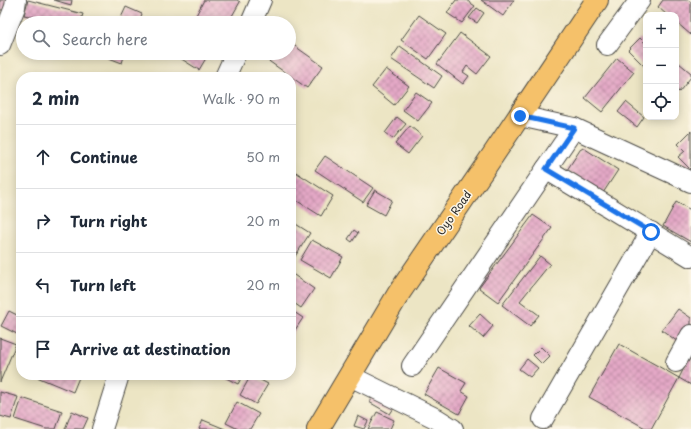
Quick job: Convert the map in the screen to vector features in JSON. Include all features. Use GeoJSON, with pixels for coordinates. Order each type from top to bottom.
{"type":"FeatureCollection","features":[{"type":"Feature","properties":{"kind":"highway","name":"Oyo Road"},"geometry":{"type":"LineString","coordinates":[[318,429],[399,293],[597,0]]}},
{"type":"Feature","properties":{"kind":"street"},"geometry":{"type":"LineString","coordinates":[[0,45],[15,7],[16,0]]}},
{"type":"Feature","properties":{"kind":"street"},"geometry":{"type":"LineString","coordinates":[[253,16],[261,0]]}},
{"type":"Feature","properties":{"kind":"street"},"geometry":{"type":"LineString","coordinates":[[607,45],[640,0]]}},
{"type":"Feature","properties":{"kind":"street"},"geometry":{"type":"LineString","coordinates":[[227,72],[233,60]]}},
{"type":"Feature","properties":{"kind":"street"},"geometry":{"type":"LineString","coordinates":[[520,116],[574,128],[691,182]]}},
{"type":"Feature","properties":{"kind":"street"},"geometry":{"type":"LineString","coordinates":[[412,366],[574,128]]}},
{"type":"Feature","properties":{"kind":"street"},"geometry":{"type":"LineString","coordinates":[[546,169],[691,257]]}},
{"type":"Feature","properties":{"kind":"street"},"geometry":{"type":"LineString","coordinates":[[543,419],[651,232]]}},
{"type":"Feature","properties":{"kind":"street"},"geometry":{"type":"LineString","coordinates":[[676,362],[691,335]]}},
{"type":"Feature","properties":{"kind":"street"},"geometry":{"type":"LineString","coordinates":[[350,376],[437,419],[453,429]]}},
{"type":"Feature","properties":{"kind":"street"},"geometry":{"type":"LineString","coordinates":[[102,429],[117,380]]}},
{"type":"Feature","properties":{"kind":"building"},"geometry":{"type":"Polygon","coordinates":[[[0,0],[8,0],[7,10],[0,10],[0,0]]]}},
{"type":"Feature","properties":{"kind":"building"},"geometry":{"type":"Polygon","coordinates":[[[28,0],[83,14],[82,16],[24,15],[28,0]]]}},
{"type":"Feature","properties":{"kind":"building"},"geometry":{"type":"Polygon","coordinates":[[[54,0],[72,0],[71,5],[54,0]]]}},
{"type":"Feature","properties":{"kind":"building"},"geometry":{"type":"Polygon","coordinates":[[[204,0],[237,0],[240,2],[232,16],[196,16],[204,0]]]}},
{"type":"Feature","properties":{"kind":"building"},"geometry":{"type":"Polygon","coordinates":[[[456,0],[466,0],[475,6],[462,23],[447,13],[456,0]]]}},
{"type":"Feature","properties":{"kind":"building"},"geometry":{"type":"Polygon","coordinates":[[[481,0],[514,0],[503,16],[481,0]]]}},
{"type":"Feature","properties":{"kind":"building"},"geometry":{"type":"Polygon","coordinates":[[[663,0],[688,0],[691,2],[691,35],[679,25],[679,12],[664,12],[658,7],[663,0]]]}},
{"type":"Feature","properties":{"kind":"building"},"geometry":{"type":"Polygon","coordinates":[[[126,7],[142,14],[141,16],[122,16],[126,7]]]}},
{"type":"Feature","properties":{"kind":"building"},"geometry":{"type":"Polygon","coordinates":[[[477,8],[484,13],[477,23],[469,18],[477,8]]]}},
{"type":"Feature","properties":{"kind":"building"},"geometry":{"type":"Polygon","coordinates":[[[419,15],[446,34],[428,59],[401,40],[419,15]]]}},
{"type":"Feature","properties":{"kind":"building"},"geometry":{"type":"Polygon","coordinates":[[[460,33],[491,56],[477,74],[467,66],[463,72],[469,76],[463,84],[437,64],[460,33]]]}},
{"type":"Feature","properties":{"kind":"building"},"geometry":{"type":"Polygon","coordinates":[[[640,38],[643,41],[643,65],[628,50],[640,38]]]}},
{"type":"Feature","properties":{"kind":"building"},"geometry":{"type":"Polygon","coordinates":[[[400,46],[442,76],[434,88],[391,59],[400,46]]]}},
{"type":"Feature","properties":{"kind":"building"},"geometry":{"type":"Polygon","coordinates":[[[296,47],[323,66],[307,88],[296,80],[296,72],[284,72],[267,60],[296,60],[296,47]]]}},
{"type":"Feature","properties":{"kind":"building"},"geometry":{"type":"Polygon","coordinates":[[[617,58],[634,72],[602,112],[585,98],[617,58]]]}},
{"type":"Feature","properties":{"kind":"building"},"geometry":{"type":"Polygon","coordinates":[[[114,60],[123,60],[122,63],[114,60]]]}},
{"type":"Feature","properties":{"kind":"building"},"geometry":{"type":"Polygon","coordinates":[[[183,60],[205,60],[199,70],[183,60]]]}},
{"type":"Feature","properties":{"kind":"building"},"geometry":{"type":"Polygon","coordinates":[[[679,63],[691,73],[691,77],[679,92],[679,63]]]}},
{"type":"Feature","properties":{"kind":"building"},"geometry":{"type":"Polygon","coordinates":[[[386,69],[409,86],[394,105],[372,87],[386,69]]]}},
{"type":"Feature","properties":{"kind":"building"},"geometry":{"type":"Polygon","coordinates":[[[416,92],[432,103],[418,121],[403,110],[416,92]]]}},
{"type":"Feature","properties":{"kind":"building"},"geometry":{"type":"Polygon","coordinates":[[[626,102],[643,116],[643,118],[637,127],[618,112],[626,102]]]}},
{"type":"Feature","properties":{"kind":"building"},"geometry":{"type":"Polygon","coordinates":[[[397,117],[406,124],[393,139],[385,133],[397,117]]]}},
{"type":"Feature","properties":{"kind":"building"},"geometry":{"type":"Polygon","coordinates":[[[410,126],[422,136],[408,154],[395,144],[410,126]]]}},
{"type":"Feature","properties":{"kind":"building"},"geometry":{"type":"Polygon","coordinates":[[[691,131],[691,170],[678,157],[685,151],[678,144],[691,131]]]}},
{"type":"Feature","properties":{"kind":"building"},"geometry":{"type":"Polygon","coordinates":[[[582,147],[618,170],[603,193],[567,170],[582,147]]]}},
{"type":"Feature","properties":{"kind":"building"},"geometry":{"type":"Polygon","coordinates":[[[325,156],[373,188],[363,202],[315,170],[325,156]]]}},
{"type":"Feature","properties":{"kind":"building"},"geometry":{"type":"Polygon","coordinates":[[[296,172],[333,196],[321,216],[296,200],[296,172]]]}},
{"type":"Feature","properties":{"kind":"building"},"geometry":{"type":"Polygon","coordinates":[[[375,190],[392,200],[384,215],[366,205],[375,190]]]}},
{"type":"Feature","properties":{"kind":"building"},"geometry":{"type":"Polygon","coordinates":[[[676,202],[691,210],[691,242],[663,226],[676,202]]]}},
{"type":"Feature","properties":{"kind":"building"},"geometry":{"type":"Polygon","coordinates":[[[533,215],[552,228],[498,302],[479,288],[533,215]]]}},
{"type":"Feature","properties":{"kind":"building"},"geometry":{"type":"Polygon","coordinates":[[[296,224],[310,233],[296,255],[296,224]]]}},
{"type":"Feature","properties":{"kind":"building"},"geometry":{"type":"Polygon","coordinates":[[[354,230],[358,233],[352,242],[348,239],[354,230]]]}},
{"type":"Feature","properties":{"kind":"building"},"geometry":{"type":"Polygon","coordinates":[[[312,240],[343,257],[331,278],[300,260],[312,240]]]}},
{"type":"Feature","properties":{"kind":"building"},"geometry":{"type":"Polygon","coordinates":[[[540,256],[550,264],[520,301],[539,315],[530,326],[502,305],[540,256]]]}},
{"type":"Feature","properties":{"kind":"building"},"geometry":{"type":"Polygon","coordinates":[[[296,276],[314,289],[301,308],[296,304],[296,276]]]}},
{"type":"Feature","properties":{"kind":"building"},"geometry":{"type":"Polygon","coordinates":[[[678,309],[691,318],[691,326],[678,342],[662,330],[678,309]]]}},
{"type":"Feature","properties":{"kind":"building"},"geometry":{"type":"Polygon","coordinates":[[[9,311],[16,314],[16,334],[1,326],[9,311]]]}},
{"type":"Feature","properties":{"kind":"building"},"geometry":{"type":"Polygon","coordinates":[[[296,313],[303,318],[296,328],[296,313]]]}},
{"type":"Feature","properties":{"kind":"building"},"geometry":{"type":"Polygon","coordinates":[[[480,314],[493,326],[483,338],[469,326],[480,314]]]}},
{"type":"Feature","properties":{"kind":"building"},"geometry":{"type":"Polygon","coordinates":[[[0,338],[16,344],[0,382],[0,338]]]}},
{"type":"Feature","properties":{"kind":"building"},"geometry":{"type":"Polygon","coordinates":[[[619,344],[679,378],[651,429],[647,429],[589,397],[619,344]]]}},
{"type":"Feature","properties":{"kind":"building"},"geometry":{"type":"Polygon","coordinates":[[[541,347],[550,356],[542,364],[533,355],[541,347]]]}},
{"type":"Feature","properties":{"kind":"building"},"geometry":{"type":"Polygon","coordinates":[[[691,354],[691,385],[679,378],[691,354]]]}},
{"type":"Feature","properties":{"kind":"building"},"geometry":{"type":"Polygon","coordinates":[[[527,359],[538,368],[530,377],[519,369],[527,359]]]}},
{"type":"Feature","properties":{"kind":"building"},"geometry":{"type":"Polygon","coordinates":[[[439,368],[466,383],[461,391],[469,396],[459,414],[424,394],[439,368]]]}},
{"type":"Feature","properties":{"kind":"building"},"geometry":{"type":"Polygon","coordinates":[[[44,380],[78,380],[73,392],[44,380]]]}},
{"type":"Feature","properties":{"kind":"building"},"geometry":{"type":"Polygon","coordinates":[[[230,380],[240,380],[238,384],[230,380]]]}},
{"type":"Feature","properties":{"kind":"building"},"geometry":{"type":"Polygon","coordinates":[[[248,380],[260,380],[268,384],[256,404],[240,395],[248,380]]]}},
{"type":"Feature","properties":{"kind":"building"},"geometry":{"type":"Polygon","coordinates":[[[0,392],[18,397],[11,419],[0,416],[0,392]]]}},
{"type":"Feature","properties":{"kind":"building"},"geometry":{"type":"Polygon","coordinates":[[[375,393],[396,405],[390,414],[369,402],[375,393]]]}},
{"type":"Feature","properties":{"kind":"building"},"geometry":{"type":"Polygon","coordinates":[[[22,398],[62,411],[56,429],[46,429],[15,419],[22,398]]]}},
{"type":"Feature","properties":{"kind":"building"},"geometry":{"type":"Polygon","coordinates":[[[237,402],[259,414],[250,429],[238,429],[226,423],[237,402]]]}},
{"type":"Feature","properties":{"kind":"building"},"geometry":{"type":"Polygon","coordinates":[[[72,411],[88,418],[83,429],[65,429],[72,411]]]}},
{"type":"Feature","properties":{"kind":"building"},"geometry":{"type":"Polygon","coordinates":[[[377,412],[394,420],[390,429],[368,429],[377,412]]]}},
{"type":"Feature","properties":{"kind":"building"},"geometry":{"type":"Polygon","coordinates":[[[358,416],[368,421],[364,429],[354,426],[358,416]]]}},
{"type":"Feature","properties":{"kind":"building"},"geometry":{"type":"Polygon","coordinates":[[[203,420],[225,429],[199,429],[203,420]]]}},
{"type":"Feature","properties":{"kind":"route"},"geometry":{"type":"LineString","coordinates":[[520,116],[574,128],[546,169],[651,232]]}}]}
